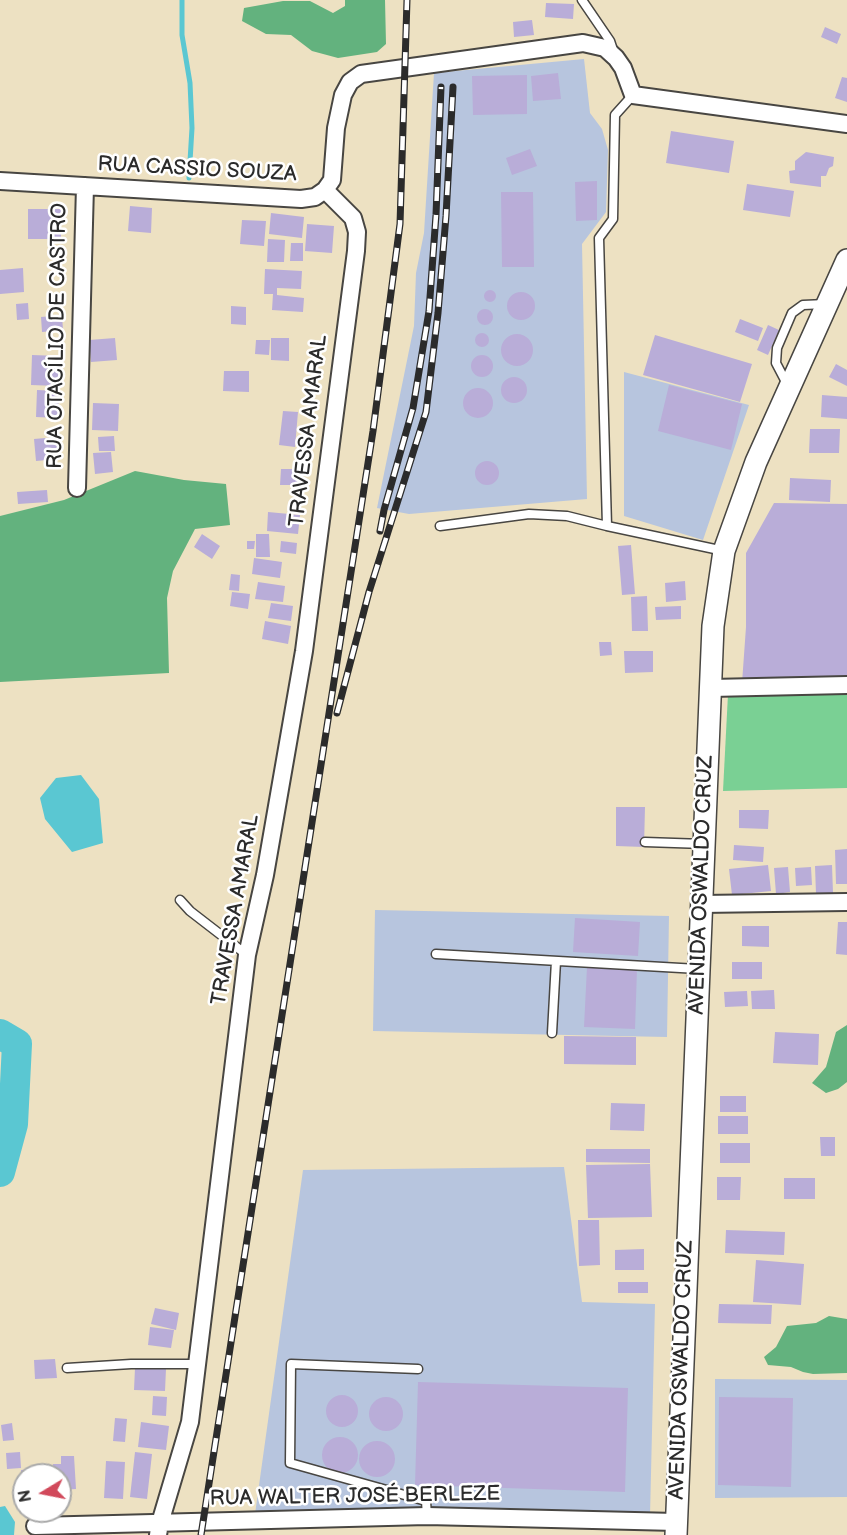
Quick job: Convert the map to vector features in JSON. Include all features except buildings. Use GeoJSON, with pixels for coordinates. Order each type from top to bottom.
{"type":"FeatureCollection","features":[{"type":"Feature","properties":{"kind":"street","name":"RUA CASSIO SOUZA"},"geometry":{"type":"LineString","coordinates":[[0,181],[301,200],[315,197],[325,190],[332,180],[338,111],[350,82],[361,74],[583,43],[605,48],[616,58]]}},
{"type":"Feature","properties":{"kind":"street"},"geometry":{"type":"LineString","coordinates":[[616,58],[623,68],[633,95],[847,124]]}},
{"type":"Feature","properties":{"kind":"street","name":"RUA OTACÍLIO DE CASTRO"},"geometry":{"type":"LineString","coordinates":[[77,488],[85,186]]}},
{"type":"Feature","properties":{"kind":"street","name":"TRAVESSA AMARAL"},"geometry":{"type":"LineString","coordinates":[[159,1529],[190,1422],[248,955],[266,874],[304,651],[357,232],[353,218],[325,190]]}},
{"type":"Feature","properties":{"kind":"street","name":"AVENIDA OSWALDO CRUZ"},"geometry":{"type":"LineString","coordinates":[[676,1528],[713,626],[724,551],[756,462],[847,260]]}},
{"type":"Feature","properties":{"kind":"street"},"geometry":{"type":"LineString","coordinates":[[711,688],[847,685]]}},
{"type":"Feature","properties":{"kind":"street"},"geometry":{"type":"LineString","coordinates":[[701,904],[847,902]]}},
{"type":"Feature","properties":{"kind":"street","name":"RUA WALTER JOSÉ BERLEZE"},"geometry":{"type":"LineString","coordinates":[[35,1526],[159,1529],[427,1516],[621,1528],[676,1528]]}},
{"type":"Feature","properties":{"kind":"lane"},"geometry":{"type":"LineString","coordinates":[[582,0],[610,41],[616,58]]}},
{"type":"Feature","properties":{"kind":"lane"},"geometry":{"type":"LineString","coordinates":[[606,526],[599,238],[613,219],[615,115],[633,95]]}},
{"type":"Feature","properties":{"kind":"lane"},"geometry":{"type":"LineString","coordinates":[[440,526],[529,514],[567,516],[724,551]]}},
{"type":"Feature","properties":{"kind":"lane"},"geometry":{"type":"LineString","coordinates":[[645,842],[704,844]]}},
{"type":"Feature","properties":{"kind":"lane"},"geometry":{"type":"LineString","coordinates":[[180,900],[190,911],[248,955]]}},
{"type":"Feature","properties":{"kind":"lane"},"geometry":{"type":"LineString","coordinates":[[436,954],[698,969]]}},
{"type":"Feature","properties":{"kind":"lane"},"geometry":{"type":"LineString","coordinates":[[552,1033],[556,962]]}},
{"type":"Feature","properties":{"kind":"lane"},"geometry":{"type":"LineString","coordinates":[[67,1368],[131,1364],[197,1364]]}},
{"type":"Feature","properties":{"kind":"lane"},"geometry":{"type":"LineString","coordinates":[[418,1369],[291,1364],[290,1463],[426,1501],[427,1516]]}},
{"type":"Feature","properties":{"kind":"shaded area"},"geometry":{"type":"Polygon","coordinates":[[[584,59],[590,113],[602,129],[608,150],[606,212],[582,244],[587,499],[409,514],[377,508],[414,326],[416,273],[424,233],[434,73],[584,59]]]}},
{"type":"Feature","properties":{"kind":"shaded area"},"geometry":{"type":"Polygon","coordinates":[[[624,372],[749,405],[703,540],[624,516],[624,372]]]}},
{"type":"Feature","properties":{"kind":"shaded area"},"geometry":{"type":"Polygon","coordinates":[[[375,910],[669,916],[667,1037],[373,1031],[375,910]]]}},
{"type":"Feature","properties":{"kind":"shaded area"},"geometry":{"type":"Polygon","coordinates":[[[564,1167],[582,1302],[655,1304],[650,1516],[255,1514],[303,1170],[564,1167]]]}},
{"type":"Feature","properties":{"kind":"shaded area"},"geometry":{"type":"Polygon","coordinates":[[[715,1379],[847,1380],[847,1497],[715,1498],[715,1379]]]}},
{"type":"Feature","properties":{"kind":"green space"},"geometry":{"type":"Polygon","coordinates":[[[345,0],[385,0],[386,44],[377,52],[338,58],[312,51],[291,35],[266,34],[242,21],[244,8],[283,1],[310,1],[333,13],[345,6],[345,0]]]}},
{"type":"Feature","properties":{"kind":"green space"},"geometry":{"type":"Polygon","coordinates":[[[135,471],[184,480],[226,484],[230,525],[195,529],[173,571],[167,598],[169,673],[0,682],[0,516],[64,500],[135,471]]]}},
{"type":"Feature","properties":{"kind":"green space"},"geometry":{"type":"Polygon","coordinates":[[[847,690],[847,788],[723,791],[728,694],[847,690]]]}},
{"type":"Feature","properties":{"kind":"green space"},"geometry":{"type":"Polygon","coordinates":[[[847,1025],[847,1082],[838,1089],[826,1093],[812,1083],[826,1067],[836,1032],[847,1025]]]}},
{"type":"Feature","properties":{"kind":"green space"},"geometry":{"type":"Polygon","coordinates":[[[829,1316],[847,1319],[847,1373],[813,1374],[791,1367],[768,1365],[764,1357],[776,1347],[787,1326],[816,1323],[829,1316]]]}},
{"type":"Feature","properties":{"kind":"water"},"geometry":{"type":"Polygon","coordinates":[[[81,775],[99,799],[103,843],[72,852],[45,819],[40,798],[56,778],[81,775]]]}},
{"type":"Feature","properties":{"kind":"water"},"geometry":{"type":"Polygon","coordinates":[[[5,1506],[12,1517],[12,1523],[15,1523],[14,1535],[0,1535],[0,1507],[5,1506]]]}},
{"type":"Feature","properties":{"kind":"waterway"},"geometry":{"type":"LineString","coordinates":[[182,0],[182,35],[190,83],[192,128],[189,178]]}},
{"type":"Feature","properties":{"kind":"waterway"},"geometry":{"type":"LineString","coordinates":[[0,1034],[17,1044],[13,1124],[0,1172]]}},
{"type":"Feature","properties":{"kind":"railway"},"geometry":{"type":"LineString","coordinates":[[201,1535],[373,431],[400,224],[407,0]]}},
{"type":"Feature","properties":{"kind":"railway"},"geometry":{"type":"LineString","coordinates":[[380,531],[413,408],[429,311],[436,215],[441,87]]}},
{"type":"Feature","properties":{"kind":"railway"},"geometry":{"type":"LineString","coordinates":[[337,713],[369,592],[426,412],[438,313],[453,87]]}}]}
